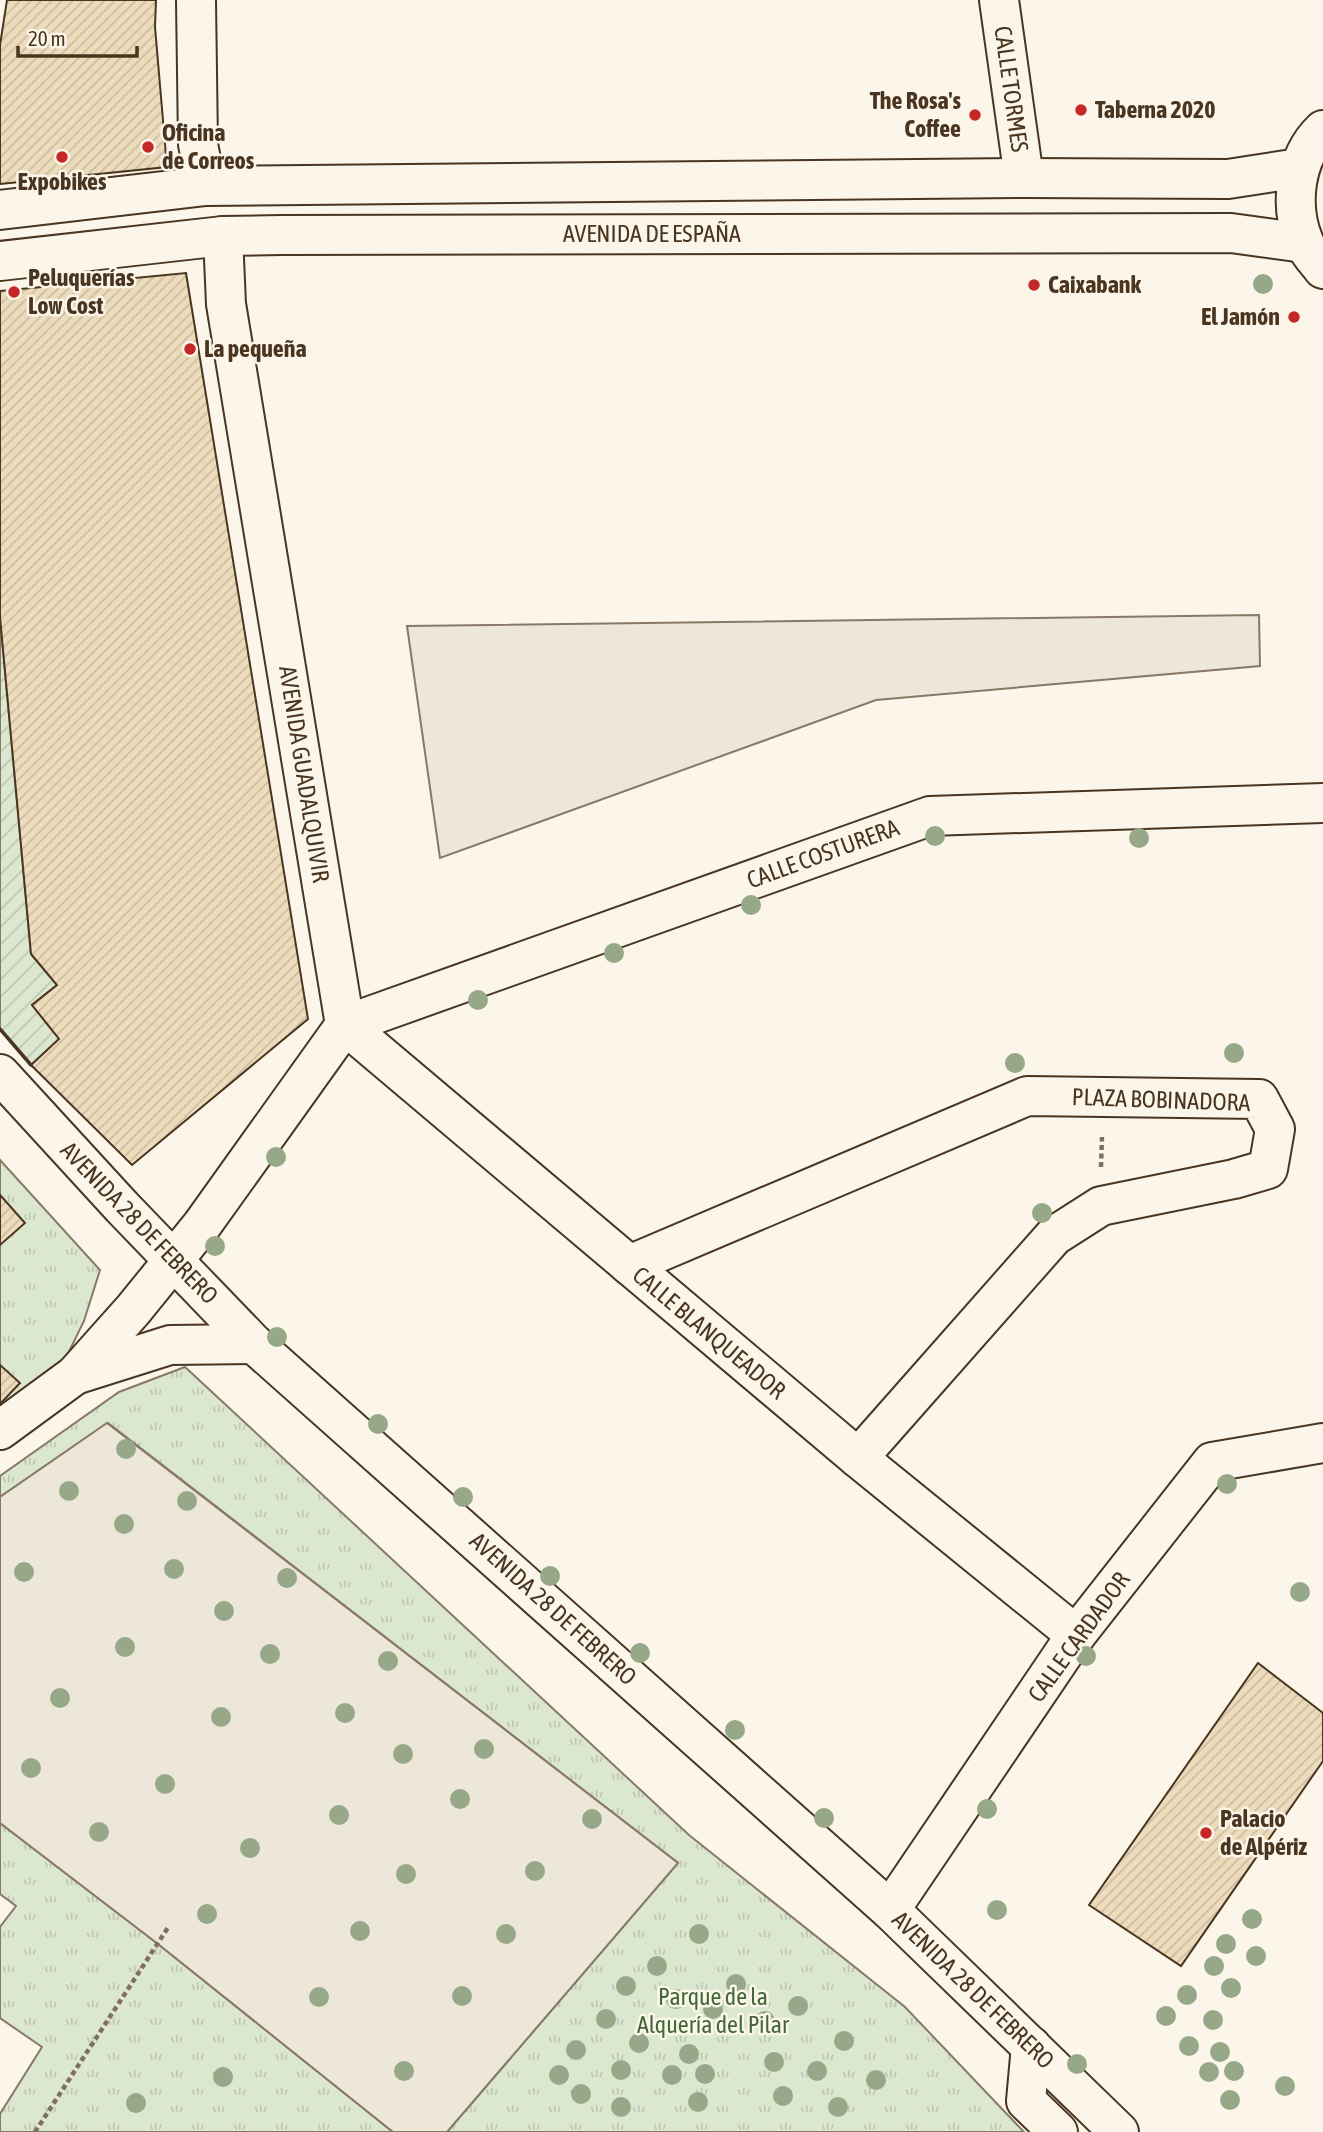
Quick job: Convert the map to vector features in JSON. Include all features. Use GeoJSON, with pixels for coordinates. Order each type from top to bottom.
{"type":"FeatureCollection","features":[{"type":"Feature","properties":{"kind":"street"},"geometry":{"type":"LineString","coordinates":[[196,0],[198,144],[206,186]]}},
{"type":"Feature","properties":{"kind":"street","name":"CALLE TORMES"},"geometry":{"type":"LineString","coordinates":[[999,0],[1024,178]]}},
{"type":"Feature","properties":{"kind":"street"},"geometry":{"type":"LineString","coordinates":[[1314,256],[1295,206],[1299,168],[1316,137],[1323,130]]}},
{"type":"Feature","properties":{"kind":"street"},"geometry":{"type":"LineString","coordinates":[[0,210],[206,186],[1024,178],[1228,179],[1299,168]]}},
{"type":"Feature","properties":{"kind":"street","name":"AVENIDA DE ESPAÑA"},"geometry":{"type":"LineString","coordinates":[[0,261],[223,236],[1231,233],[1314,256]]}},
{"type":"Feature","properties":{"kind":"street","name":"AVENIDA GUADALQUIVIR"},"geometry":{"type":"LineString","coordinates":[[223,236],[228,318],[345,1025]]}},
{"type":"Feature","properties":{"kind":"street","name":"CALLE COSTURERA"},"geometry":{"type":"LineString","coordinates":[[345,1025],[930,816],[1323,803]]}},
{"type":"Feature","properties":{"kind":"street"},"geometry":{"type":"LineString","coordinates":[[0,1430],[75,1375],[133,1310],[202,1225],[345,1025]]}},
{"type":"Feature","properties":{"kind":"street","name":"CALLE BLANQUEADOR"},"geometry":{"type":"LineString","coordinates":[[345,1025],[858,1458],[1076,1635]]}},
{"type":"Feature","properties":{"kind":"street","name":"AVENIDA 28 DE FEBRERO"},"geometry":{"type":"LineString","coordinates":[[0,1074],[122,1207],[254,1343],[890,1910],[1119,2132]]}},
{"type":"Feature","properties":{"kind":"street","name":"PLAZA BOBINADORA"},"geometry":{"type":"LineString","coordinates":[[629,1265],[1027,1096],[1259,1099],[1275,1129],[1268,1169],[1234,1179],[1101,1206],[1054,1236],[858,1458]]}},
{"type":"Feature","properties":{"kind":"street"},"geometry":{"type":"LineString","coordinates":[[75,1375],[170,1345],[254,1343]]}},
{"type":"Feature","properties":{"kind":"street","name":"CALLE CARDADOR"},"geometry":{"type":"LineString","coordinates":[[890,1910],[1076,1635],[1212,1462],[1323,1443]]}},
{"type":"Feature","properties":{"kind":"street"},"geometry":{"type":"LineString","coordinates":[[1031,2046],[1026,2101],[1058,2132]]}},
{"type":"Feature","properties":{"kind":"path"},"geometry":{"type":"LineString","coordinates":[[1101,1206],[1102,1097]]}},
{"type":"Feature","properties":{"kind":"path"},"geometry":{"type":"LineString","coordinates":[[35,2132],[169,1926]]}},
{"type":"Feature","properties":{"kind":"green space"},"geometry":{"type":"Polygon","coordinates":[[[0,617],[31,954],[57,985],[32,1005],[59,1039],[31,1065],[0,1029],[0,617]]]}},
{"type":"Feature","properties":{"kind":"green space"},"geometry":{"type":"Polygon","coordinates":[[[0,1160],[100,1270],[84,1321],[58,1374],[0,1414],[0,1160]]]}},
{"type":"Feature","properties":{"kind":"green space","name":"Parque de la Alquería del Pilar"},"geometry":{"type":"Polygon","coordinates":[[[185,1367],[689,1835],[905,2007],[1024,2132],[447,2132],[678,1863],[108,1423],[0,1497],[0,1476],[119,1392],[185,1367]]]}},
{"type":"Feature","properties":{"kind":"green space"},"geometry":{"type":"Polygon","coordinates":[[[0,1823],[158,1944],[393,2132],[0,2132],[0,2114],[42,2047],[0,2018],[0,1927],[16,1906],[0,1894],[0,1823]]]}},
{"type":"Feature","properties":{"kind":"shaded area"},"geometry":{"type":"Polygon","coordinates":[[[1259,615],[1260,666],[876,700],[440,858],[407,626],[1259,615]]]}},
{"type":"Feature","properties":{"kind":"shaded area"},"geometry":{"type":"Polygon","coordinates":[[[107,1423],[678,1863],[447,2132],[393,2132],[158,1944],[0,1823],[0,1497],[107,1423]]]}},
{"type":"Feature","properties":{"kind":"building"},"geometry":{"type":"Polygon","coordinates":[[[7,0],[156,0],[155,27],[167,167],[0,184],[0,45],[7,0]]]}},
{"type":"Feature","properties":{"kind":"building"},"geometry":{"type":"Polygon","coordinates":[[[186,273],[308,1019],[132,1165],[31,1065],[59,1039],[32,1005],[57,985],[31,954],[0,617],[0,291],[186,273]]]}},
{"type":"Feature","properties":{"kind":"building"},"geometry":{"type":"Polygon","coordinates":[[[0,1195],[25,1223],[0,1245],[0,1195]]]}},
{"type":"Feature","properties":{"kind":"building"},"geometry":{"type":"Polygon","coordinates":[[[0,1365],[20,1383],[0,1404],[0,1365]]]}},
{"type":"Feature","properties":{"kind":"building","name":"Palacio de Alpériz"},"geometry":{"type":"Polygon","coordinates":[[[1258,1663],[1323,1713],[1323,1761],[1181,1966],[1089,1905],[1258,1663]]]}},
{"type":"Feature","properties":{"kind":"wall"},"geometry":{"type":"LineString","coordinates":[[0,1029],[31,1065]]}},
{"type":"Feature","properties":{"kind":"place","name":"Taberna 2020"},"geometry":{"type":"Point","coordinates":[1081,110]}},
{"type":"Feature","properties":{"kind":"place","name":"The Rosa's Coffee"},"geometry":{"type":"Point","coordinates":[975,115]}},
{"type":"Feature","properties":{"kind":"place","name":"Oficina de Correos"},"geometry":{"type":"Point","coordinates":[148,147]}},
{"type":"Feature","properties":{"kind":"place","name":"Expobikes"},"geometry":{"type":"Point","coordinates":[62,157]}},
{"type":"Feature","properties":{"kind":"place","name":"Caixabank"},"geometry":{"type":"Point","coordinates":[1034,285]}},
{"type":"Feature","properties":{"kind":"place","name":"Peluquerías Low Cost"},"geometry":{"type":"Point","coordinates":[14,292]}},
{"type":"Feature","properties":{"kind":"place","name":"El Jamón"},"geometry":{"type":"Point","coordinates":[1294,317]}},
{"type":"Feature","properties":{"kind":"place","name":"La pequeña"},"geometry":{"type":"Point","coordinates":[190,349]}},
{"type":"Feature","properties":{"kind":"place","name":"Palacio de Alpériz"},"geometry":{"type":"Point","coordinates":[1206,1833]}}]}
